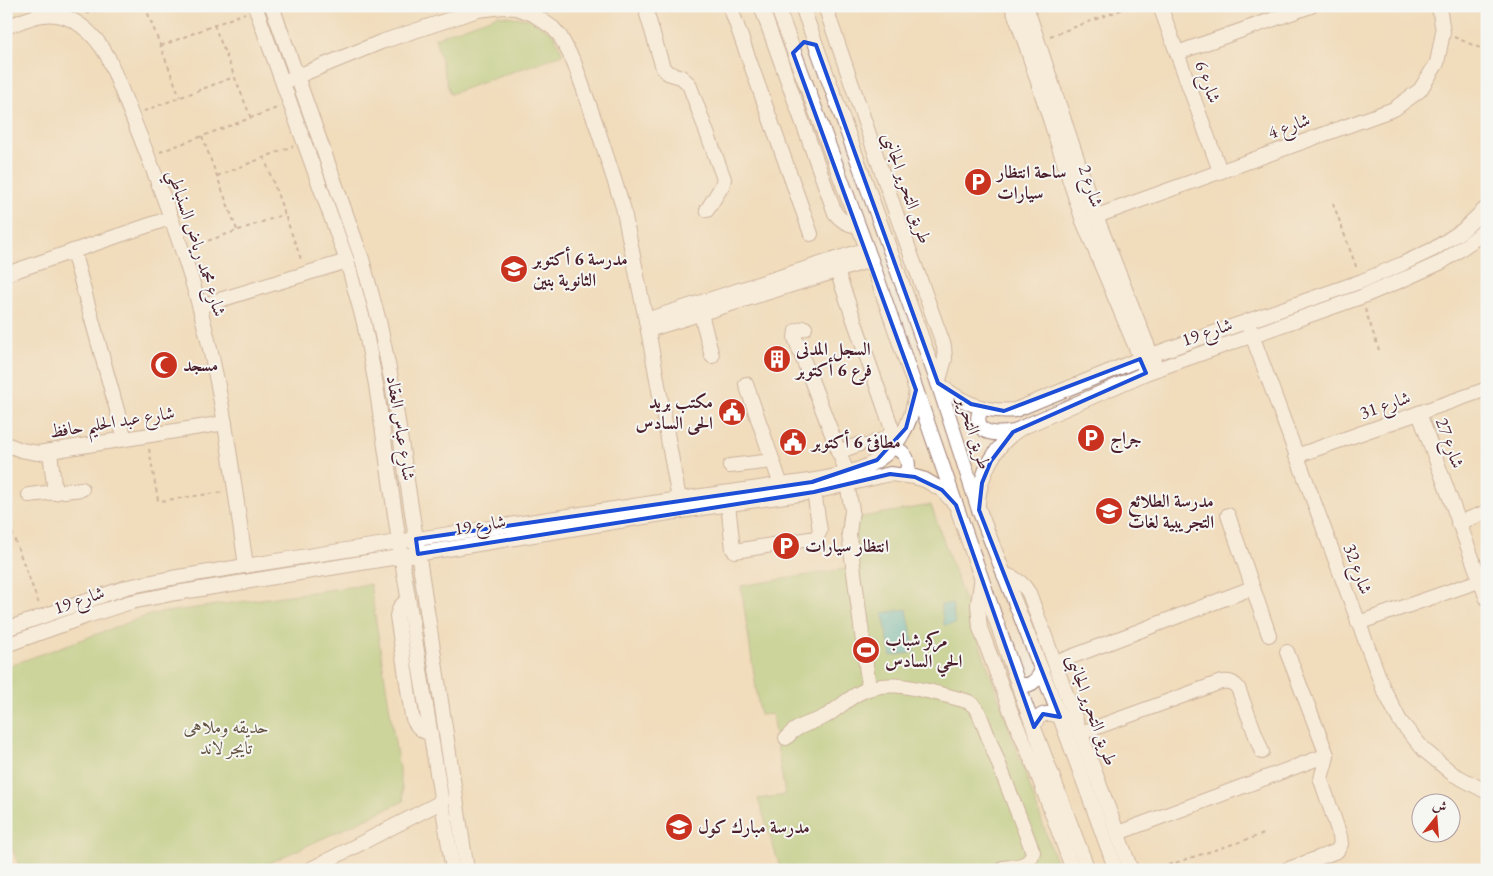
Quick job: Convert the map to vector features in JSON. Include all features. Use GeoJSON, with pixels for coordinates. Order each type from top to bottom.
{"type":"FeatureCollection","features":[{"type":"Feature","properties":{"kind":"street","name":"شارع عباس العقاد"},"geometry":{"type":"LineString","coordinates":[[272,6],[362,259],[379,320],[392,383],[467,870]]}},
{"type":"Feature","properties":{"kind":"street"},"geometry":{"type":"LineString","coordinates":[[650,6],[646,14],[664,68],[668,73],[681,77],[689,84],[724,178],[722,186],[708,210]]}},
{"type":"Feature","properties":{"kind":"street"},"geometry":{"type":"LineString","coordinates":[[730,6],[811,234]]}},
{"type":"Feature","properties":{"kind":"street"},"geometry":{"type":"LineString","coordinates":[[761,6],[835,213],[847,224],[858,226]]}},
{"type":"Feature","properties":{"kind":"street"},"geometry":{"type":"LineString","coordinates":[[777,7],[780,10],[788,11],[799,6]]}},
{"type":"Feature","properties":{"kind":"street","name":"طريق التحرير"},"geometry":{"type":"LineString","coordinates":[[802,6],[938,383],[978,507],[1060,718],[1116,870]]}},
{"type":"Feature","properties":{"kind":"street","name":"طريق التحرير الجانبى"},"geometry":{"type":"LineString","coordinates":[[825,6],[944,346],[944,359],[938,383]]}},
{"type":"Feature","properties":{"kind":"street","name":"شارع 2"},"geometry":{"type":"LineString","coordinates":[[1012,6],[1083,221],[1152,371]]}},
{"type":"Feature","properties":{"kind":"street","name":"شارع 2"},"geometry":{"type":"LineString","coordinates":[[1026,6],[1096,216],[1146,357]]}},
{"type":"Feature","properties":{"kind":"street","name":"شارع 6"},"geometry":{"type":"LineString","coordinates":[[1160,6],[1220,171]]}},
{"type":"Feature","properties":{"kind":"street"},"geometry":{"type":"LineString","coordinates":[[1177,53],[1311,6]]}},
{"type":"Feature","properties":{"kind":"street","name":"شارع 4"},"geometry":{"type":"LineString","coordinates":[[1083,221],[1394,109],[1420,90],[1437,63],[1443,32],[1439,6]]}},
{"type":"Feature","properties":{"kind":"street"},"geometry":{"type":"LineString","coordinates":[[777,7],[869,254],[1018,684],[1088,870]]}},
{"type":"Feature","properties":{"kind":"street","name":"شارع عباس العقاد"},"geometry":{"type":"LineString","coordinates":[[256,8],[347,261],[364,323],[376,385],[398,542],[453,870]]}},
{"type":"Feature","properties":{"kind":"street"},"geometry":{"type":"LineString","coordinates":[[283,82],[455,11],[516,8],[540,18],[553,28],[560,36],[574,62],[619,192],[647,325],[679,499]]}},
{"type":"Feature","properties":{"kind":"street","name":"شارع محمد رياض السنباطي"},"geometry":{"type":"LineString","coordinates":[[6,27],[43,15],[70,19],[87,30],[101,44],[108,56],[149,156],[200,306],[214,364],[225,423],[246,566]]}},
{"type":"Feature","properties":{"kind":"street"},"geometry":{"type":"LineString","coordinates":[[793,53],[797,46],[804,42],[816,45]]}},
{"type":"Feature","properties":{"kind":"street","name":"شارع 19"},"geometry":{"type":"LineString","coordinates":[[938,383],[959,398],[984,408],[1004,411],[1015,410],[1146,357],[1362,281],[1434,249],[1463,230],[1487,207]]}},
{"type":"Feature","properties":{"kind":"street"},"geometry":{"type":"LineString","coordinates":[[6,274],[170,218]]}},
{"type":"Feature","properties":{"kind":"street","name":"شارع 19"},"geometry":{"type":"LineString","coordinates":[[978,507],[979,495],[986,472],[997,451],[1013,432],[1152,371],[1361,297],[1442,262],[1487,228]]}},
{"type":"Feature","properties":{"kind":"street"},"geometry":{"type":"LineString","coordinates":[[73,251],[126,439]]}},
{"type":"Feature","properties":{"kind":"street"},"geometry":{"type":"LineString","coordinates":[[647,325],[869,254]]}},
{"type":"Feature","properties":{"kind":"street"},"geometry":{"type":"LineString","coordinates":[[647,325],[701,314],[837,271],[869,254]]}},
{"type":"Feature","properties":{"kind":"street"},"geometry":{"type":"LineString","coordinates":[[200,306],[347,261]]}},
{"type":"Feature","properties":{"kind":"street"},"geometry":{"type":"LineString","coordinates":[[837,271],[892,429],[889,438],[838,452]]}},
{"type":"Feature","properties":{"kind":"street"},"geometry":{"type":"LineString","coordinates":[[701,314],[712,356]]}},
{"type":"Feature","properties":{"kind":"street","name":"شارع 32"},"geometry":{"type":"LineString","coordinates":[[1247,322],[1382,688],[1400,721],[1424,750],[1453,774],[1487,792]]}},
{"type":"Feature","properties":{"kind":"street"},"geometry":{"type":"LineString","coordinates":[[805,328],[796,331],[795,338],[847,479],[852,510],[848,534],[869,688]]}},
{"type":"Feature","properties":{"kind":"street"},"geometry":{"type":"LineString","coordinates":[[746,384],[781,485]]}},
{"type":"Feature","properties":{"kind":"street","name":"شارع 31"},"geometry":{"type":"LineString","coordinates":[[1296,456],[1487,388]]}},
{"type":"Feature","properties":{"kind":"street","name":"شارع 19"},"geometry":{"type":"LineString","coordinates":[[847,479],[878,460],[893,448],[912,416],[916,390]]}},
{"type":"Feature","properties":{"kind":"street"},"geometry":{"type":"LineString","coordinates":[[984,408],[978,417],[981,428],[987,432],[994,433],[1013,432]]}},
{"type":"Feature","properties":{"kind":"street","name":"شارع 27"},"geometry":{"type":"LineString","coordinates":[[1419,412],[1487,599]]}},
{"type":"Feature","properties":{"kind":"street","name":"شارع عبد الحليم حافظ"},"geometry":{"type":"LineString","coordinates":[[6,444],[20,450],[38,453],[50,452],[225,423]]}},
{"type":"Feature","properties":{"kind":"street"},"geometry":{"type":"LineString","coordinates":[[893,448],[901,451],[907,458],[908,467],[905,475]]}},
{"type":"Feature","properties":{"kind":"street"},"geometry":{"type":"LineString","coordinates":[[50,452],[54,493]]}},
{"type":"Feature","properties":{"kind":"street"},"geometry":{"type":"LineString","coordinates":[[730,466],[772,461]]}},
{"type":"Feature","properties":{"kind":"street","name":"شارع 19"},"geometry":{"type":"LineString","coordinates":[[6,645],[131,602],[176,593],[728,504],[847,479],[890,474],[915,477],[934,484],[950,497],[956,505]]}},
{"type":"Feature","properties":{"kind":"street","name":"شارع 19"},"geometry":{"type":"LineString","coordinates":[[6,629],[127,587],[246,566],[679,499],[781,485],[813,487]]}},
{"type":"Feature","properties":{"kind":"street"},"geometry":{"type":"LineString","coordinates":[[728,504],[733,549],[737,552],[816,538],[820,531],[813,487]]}},
{"type":"Feature","properties":{"kind":"street"},"geometry":{"type":"LineString","coordinates":[[29,495],[82,489]]}},
{"type":"Feature","properties":{"kind":"street"},"geometry":{"type":"LineString","coordinates":[[1458,523],[1487,512]]}},
{"type":"Feature","properties":{"kind":"street"},"geometry":{"type":"LineString","coordinates":[[1228,515],[1269,635]]}},
{"type":"Feature","properties":{"kind":"street","name":"طريق التحرير الجانبى"},"geometry":{"type":"LineString","coordinates":[[1004,574],[1015,578],[1025,586],[1131,870]]}},
{"type":"Feature","properties":{"kind":"street"},"geometry":{"type":"LineString","coordinates":[[982,580],[978,605],[980,628],[1073,870]]}},
{"type":"Feature","properties":{"kind":"street"},"geometry":{"type":"LineString","coordinates":[[1358,623],[1479,581]]}},
{"type":"Feature","properties":{"kind":"street"},"geometry":{"type":"LineString","coordinates":[[1055,663],[1252,588]]}},
{"type":"Feature","properties":{"kind":"street"},"geometry":{"type":"LineString","coordinates":[[1286,870],[1337,851],[1341,844],[1321,780],[1327,755],[1287,652]]}},
{"type":"Feature","properties":{"kind":"street"},"geometry":{"type":"LineString","coordinates":[[1018,684],[1022,686],[1031,684],[1042,671]]}},
{"type":"Feature","properties":{"kind":"street"},"geometry":{"type":"LineString","coordinates":[[1081,733],[1228,681],[1234,683],[1238,688],[1262,752]]}},
{"type":"Feature","properties":{"kind":"street"},"geometry":{"type":"LineString","coordinates":[[786,738],[796,728],[826,716],[854,696],[869,688],[884,685],[899,685],[969,702],[974,706],[982,722],[1033,852],[1032,857],[1026,864],[1003,868]]}},
{"type":"Feature","properties":{"kind":"street"},"geometry":{"type":"LineString","coordinates":[[1034,727],[1036,720],[1043,714],[1052,714],[1060,718]]}},
{"type":"Feature","properties":{"kind":"street"},"geometry":{"type":"LineString","coordinates":[[1118,833],[1327,755]]}},
{"type":"Feature","properties":{"kind":"street"},"geometry":{"type":"LineString","coordinates":[[309,870],[443,802]]}},
{"type":"Feature","properties":{"kind":"path"},"geometry":{"type":"LineString","coordinates":[[70,19],[107,6]]}},
{"type":"Feature","properties":{"kind":"path"},"geometry":{"type":"LineString","coordinates":[[145,6],[180,97]]}},
{"type":"Feature","properties":{"kind":"path"},"geometry":{"type":"LineString","coordinates":[[1038,40],[1132,6]]}},
{"type":"Feature","properties":{"kind":"path"},"geometry":{"type":"LineString","coordinates":[[161,46],[256,8]]}},
{"type":"Feature","properties":{"kind":"path"},"geometry":{"type":"LineString","coordinates":[[214,25],[250,118]]}},
{"type":"Feature","properties":{"kind":"path"},"geometry":{"type":"LineString","coordinates":[[1443,32],[1487,51]]}},
{"type":"Feature","properties":{"kind":"path"},"geometry":{"type":"LineString","coordinates":[[132,116],[234,77]]}},
{"type":"Feature","properties":{"kind":"path"},"geometry":{"type":"LineString","coordinates":[[149,156],[290,103]]}},
{"type":"Feature","properties":{"kind":"path"},"geometry":{"type":"LineString","coordinates":[[202,136],[237,230]]}},
{"type":"Feature","properties":{"kind":"path"},"geometry":{"type":"LineString","coordinates":[[217,176],[304,141]]}},
{"type":"Feature","properties":{"kind":"path"},"geometry":{"type":"LineString","coordinates":[[264,157],[306,274]]}},
{"type":"Feature","properties":{"kind":"path"},"geometry":{"type":"LineString","coordinates":[[1333,203],[1362,281]]}},
{"type":"Feature","properties":{"kind":"path"},"geometry":{"type":"LineString","coordinates":[[182,249],[285,214]]}},
{"type":"Feature","properties":{"kind":"path"},"geometry":{"type":"LineString","coordinates":[[1361,297],[1379,350]]}},
{"type":"Feature","properties":{"kind":"path"},"geometry":{"type":"LineString","coordinates":[[147,436],[158,500],[235,490]]}},
{"type":"Feature","properties":{"kind":"path"},"geometry":{"type":"LineString","coordinates":[[6,516],[44,616]]}},
{"type":"Feature","properties":{"kind":"path"},"geometry":{"type":"LineString","coordinates":[[1153,870],[1267,833]]}},
{"type":"Feature","properties":{"kind":"highlighted area"},"geometry":{"type":"Polygon","coordinates":[[[804,42],[816,45],[938,383],[971,404],[1004,411],[1140,359],[1146,373],[1013,432],[991,461],[982,483],[979,510],[1060,717],[1043,714],[1034,727],[956,505],[942,490],[915,477],[890,474],[814,492],[418,554],[416,539],[812,482],[877,460],[906,428],[916,390],[793,53],[804,42]]]}},
{"type":"Feature","properties":{"kind":"green space"},"geometry":{"type":"Polygon","coordinates":[[[498,15],[529,19],[553,33],[563,54],[450,94],[435,38],[498,15]]]}},
{"type":"Feature","properties":{"kind":"green space","name":"مركز شباب الحي السادس"},"geometry":{"type":"Polygon","coordinates":[[[931,505],[1059,870],[781,870],[758,799],[785,795],[772,714],[760,715],[741,586],[851,568],[844,520],[931,505]]]}},
{"type":"Feature","properties":{"kind":"green space","name":"حديقه وملاهى تايجر لاند"},"geometry":{"type":"Polygon","coordinates":[[[370,584],[404,801],[254,870],[21,870],[6,833],[6,667],[152,614],[370,584]]]}},
{"type":"Feature","properties":{"kind":"water"},"geometry":{"type":"Polygon","coordinates":[[[952,603],[955,624],[944,625],[941,605],[952,603]]]}},
{"type":"Feature","properties":{"kind":"water"},"geometry":{"type":"Polygon","coordinates":[[[907,609],[915,652],[891,656],[883,613],[907,609]]]}},
{"type":"Feature","properties":{"kind":"place","name":"ساحة انتظار سيارات"},"geometry":{"type":"Point","coordinates":[978,182]}},
{"type":"Feature","properties":{"kind":"place","name":"مدرسة 6 أكتوبر الثانوية بنين"},"geometry":{"type":"Point","coordinates":[514,269]}},
{"type":"Feature","properties":{"kind":"place","name":"السجل المدنى فرع 6 أكتوبر"},"geometry":{"type":"Point","coordinates":[777,359]}},
{"type":"Feature","properties":{"kind":"place","name":"مسجد"},"geometry":{"type":"Point","coordinates":[164,365]}},
{"type":"Feature","properties":{"kind":"place","name":"مكتب بريد الحى السادس"},"geometry":{"type":"Point","coordinates":[732,412]}},
{"type":"Feature","properties":{"kind":"place","name":"جراج"},"geometry":{"type":"Point","coordinates":[1091,438]}},
{"type":"Feature","properties":{"kind":"place","name":"مطافئ 6 أكتوبر"},"geometry":{"type":"Point","coordinates":[793,442]}},
{"type":"Feature","properties":{"kind":"place","name":"مدرسة الطلائع التجريبية لغات"},"geometry":{"type":"Point","coordinates":[1109,511]}},
{"type":"Feature","properties":{"kind":"place","name":"انتظار سيارات"},"geometry":{"type":"Point","coordinates":[786,546]}},
{"type":"Feature","properties":{"kind":"place","name":"مركز شباب الحي السادس"},"geometry":{"type":"Point","coordinates":[866,650]}},
{"type":"Feature","properties":{"kind":"place","name":"مدرسة مبارك كول"},"geometry":{"type":"Point","coordinates":[679,827]}}]}
